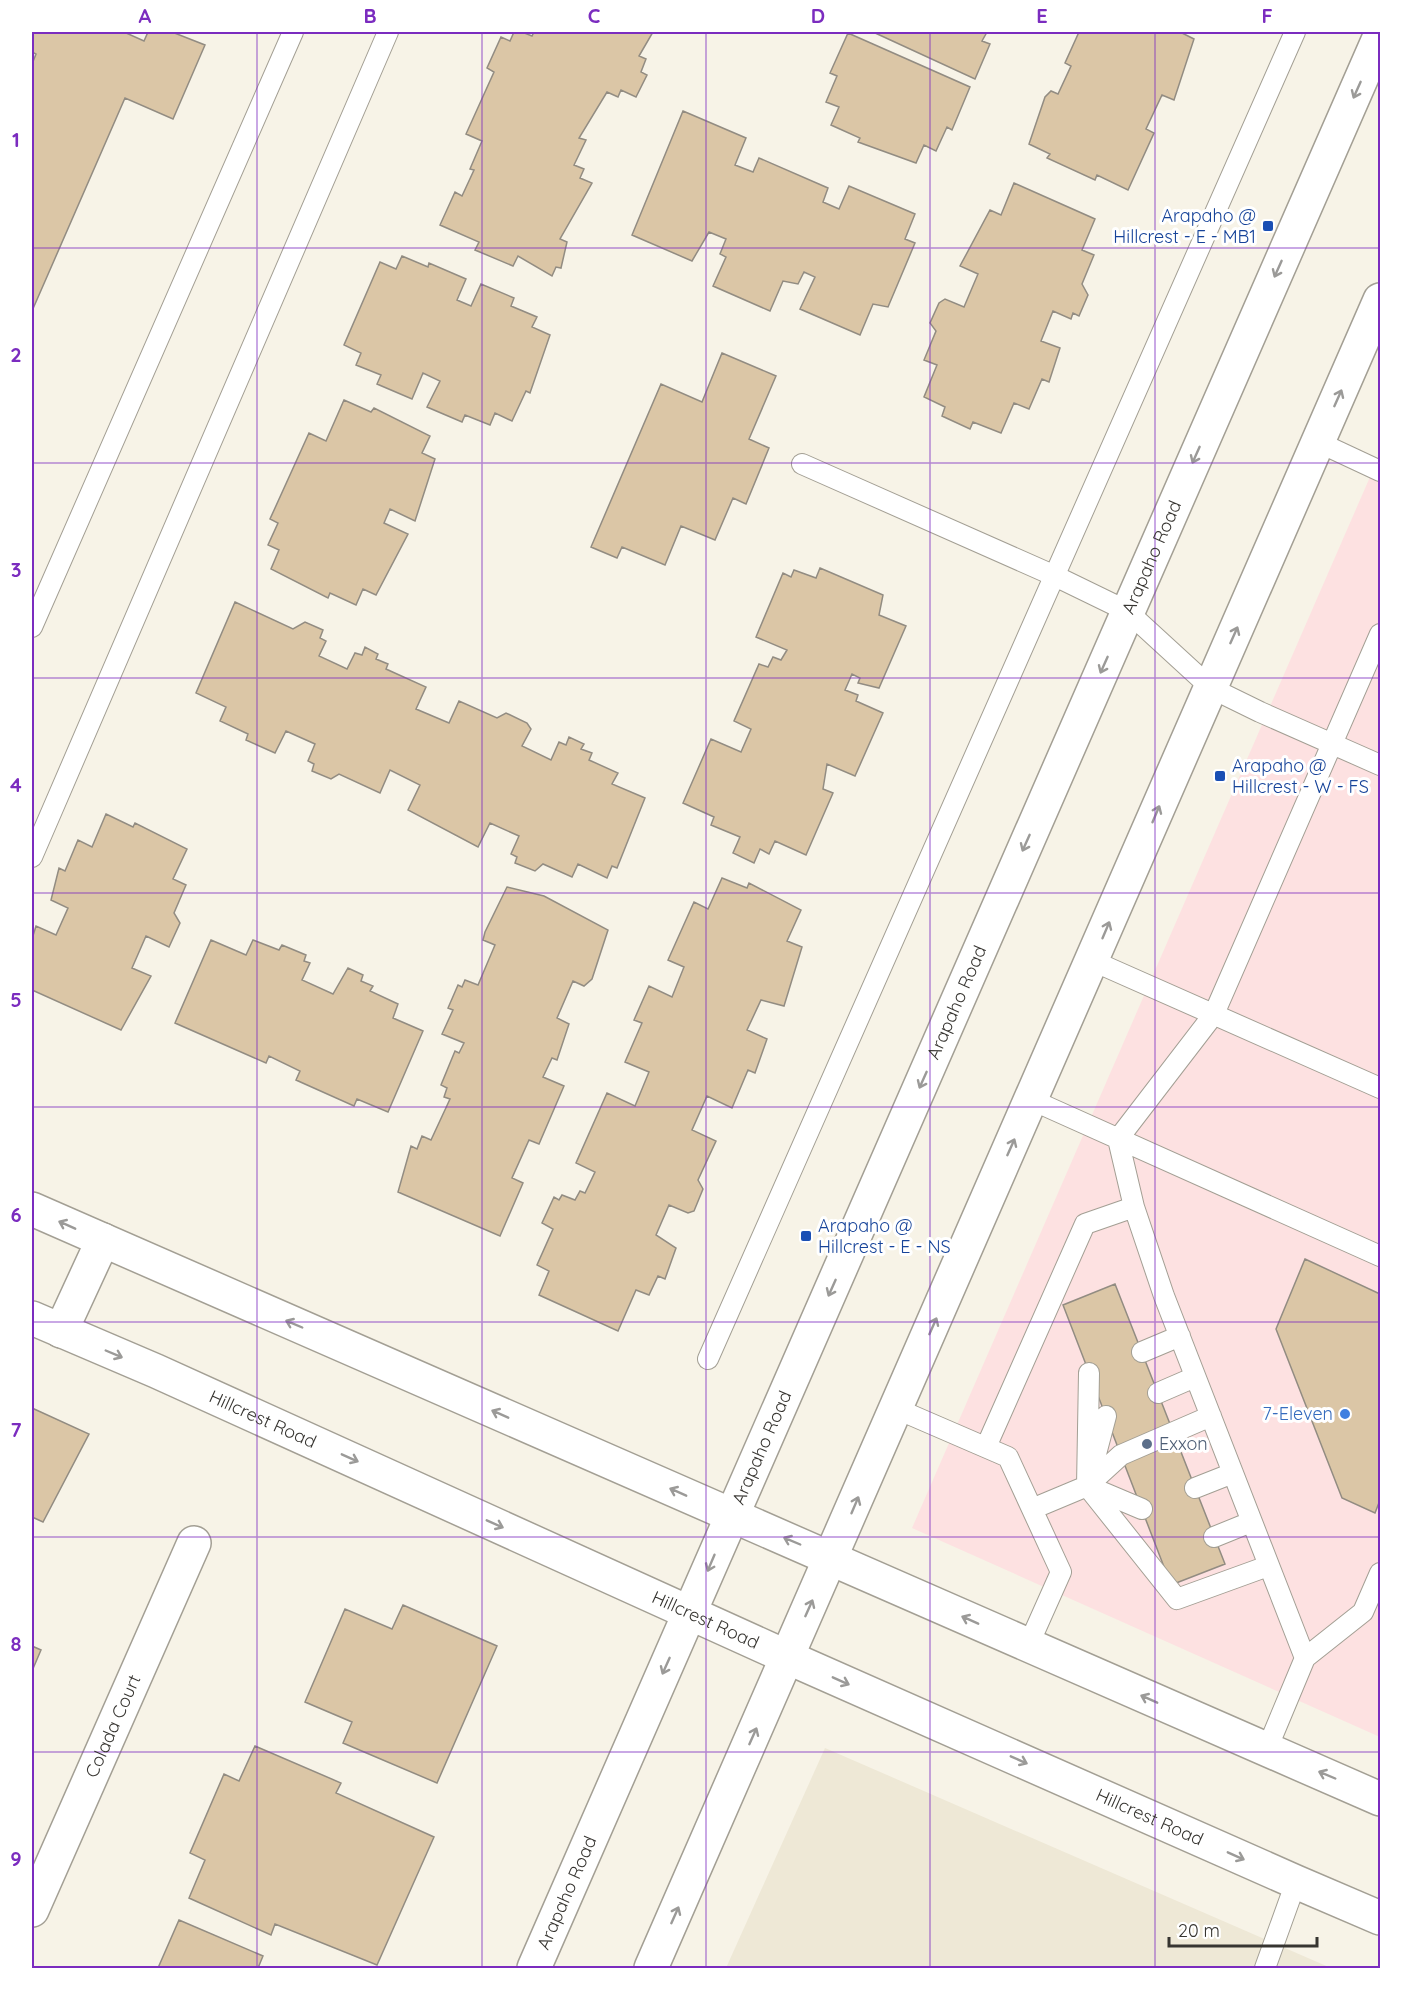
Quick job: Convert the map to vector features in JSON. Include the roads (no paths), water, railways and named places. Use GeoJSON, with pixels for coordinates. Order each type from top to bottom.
{"type":"FeatureCollection","features":[{"type":"Feature","properties":{"kind":"main road","name":"Arapaho Road"},"geometry":{"type":"LineString","coordinates":[[534,1968],[1380,36]]}},
{"type":"Feature","properties":{"kind":"main road"},"geometry":{"type":"LineString","coordinates":[[651,1968],[1380,300]]}},
{"type":"Feature","properties":{"kind":"main road"},"geometry":{"type":"LineString","coordinates":[[32,1209],[1380,1798]]}},
{"type":"Feature","properties":{"kind":"main road"},"geometry":{"type":"LineString","coordinates":[[46,1324],[102,1240]]}},
{"type":"Feature","properties":{"kind":"main road","name":"Hillcrest Road"},"geometry":{"type":"LineString","coordinates":[[46,1324],[218,1399],[787,1657],[1380,1918]]}},
{"type":"Feature","properties":{"kind":"main road","name":"Colada Court"},"geometry":{"type":"LineString","coordinates":[[32,1910],[194,1543]]}},
{"type":"Feature","properties":{"kind":"lane"},"geometry":{"type":"LineString","coordinates":[[32,627],[294,32]]}},
{"type":"Feature","properties":{"kind":"lane"},"geometry":{"type":"LineString","coordinates":[[32,857],[388,32]]}},
{"type":"Feature","properties":{"kind":"lane"},"geometry":{"type":"LineString","coordinates":[[708,1359],[1295,32]]}},
{"type":"Feature","properties":{"kind":"lane"},"geometry":{"type":"LineString","coordinates":[[1318,442],[1380,471]]}},
{"type":"Feature","properties":{"kind":"lane"},"geometry":{"type":"LineString","coordinates":[[802,464],[1055,576],[1127,611],[1210,688],[1380,765]]}},
{"type":"Feature","properties":{"kind":"lane"},"geometry":{"type":"LineString","coordinates":[[1118,1139],[1214,1014],[1380,634]]}},
{"type":"Feature","properties":{"kind":"lane"},"geometry":{"type":"LineString","coordinates":[[1093,961],[1380,1088]]}},
{"type":"Feature","properties":{"kind":"lane"},"geometry":{"type":"LineString","coordinates":[[1032,1100],[1380,1256]]}},
{"type":"Feature","properties":{"kind":"lane"},"geometry":{"type":"LineString","coordinates":[[1118,1139],[1134,1207],[1180,1336],[1305,1658]]}},
{"type":"Feature","properties":{"kind":"lane"},"geometry":{"type":"LineString","coordinates":[[986,1447],[1085,1224],[1134,1207]]}},
{"type":"Feature","properties":{"kind":"lane"},"geometry":{"type":"LineString","coordinates":[[1142,1352],[1180,1336]]}},
{"type":"Feature","properties":{"kind":"lane"},"geometry":{"type":"LineString","coordinates":[[1089,1373],[1087,1486],[1177,1599],[1268,1566]]}},
{"type":"Feature","properties":{"kind":"lane"},"geometry":{"type":"LineString","coordinates":[[1158,1393],[1195,1377]]}},
{"type":"Feature","properties":{"kind":"lane"},"geometry":{"type":"LineString","coordinates":[[897,1409],[1008,1457],[1061,1572],[1028,1646]]}},
{"type":"Feature","properties":{"kind":"lane"},"geometry":{"type":"LineString","coordinates":[[1087,1486],[1106,1416]]}},
{"type":"Feature","properties":{"kind":"lane"},"geometry":{"type":"LineString","coordinates":[[1032,1509],[1087,1486],[1121,1455],[1211,1416]]}},
{"type":"Feature","properties":{"kind":"lane"},"geometry":{"type":"LineString","coordinates":[[1195,1488],[1233,1473]]}},
{"type":"Feature","properties":{"kind":"lane"},"geometry":{"type":"LineString","coordinates":[[1087,1486],[1142,1509]]}},
{"type":"Feature","properties":{"kind":"lane"},"geometry":{"type":"LineString","coordinates":[[1087,1486],[1160,1557]]}},
{"type":"Feature","properties":{"kind":"lane"},"geometry":{"type":"LineString","coordinates":[[1214,1536],[1251,1522]]}},
{"type":"Feature","properties":{"kind":"lane"},"geometry":{"type":"LineString","coordinates":[[1267,1749],[1305,1658],[1363,1612],[1380,1573]]}},
{"type":"Feature","properties":{"kind":"lane"},"geometry":{"type":"LineString","coordinates":[[1265,1968],[1296,1882]]}},
{"type":"Feature","properties":{"kind":"place","name":"Arapaho @ Hillcrest - E - MB1"},"geometry":{"type":"Point","coordinates":[1268,226]}},
{"type":"Feature","properties":{"kind":"place","name":"Arapaho @ Hillcrest - W - FS"},"geometry":{"type":"Point","coordinates":[1220,776]}},
{"type":"Feature","properties":{"kind":"place","name":"Arapaho @ Hillcrest - E - NS"},"geometry":{"type":"Point","coordinates":[806,1236]}},
{"type":"Feature","properties":{"kind":"place","name":"7-Eleven"},"geometry":{"type":"Point","coordinates":[1345,1414]}},
{"type":"Feature","properties":{"kind":"place","name":"Exxon"},"geometry":{"type":"Point","coordinates":[1147,1444]}}]}
